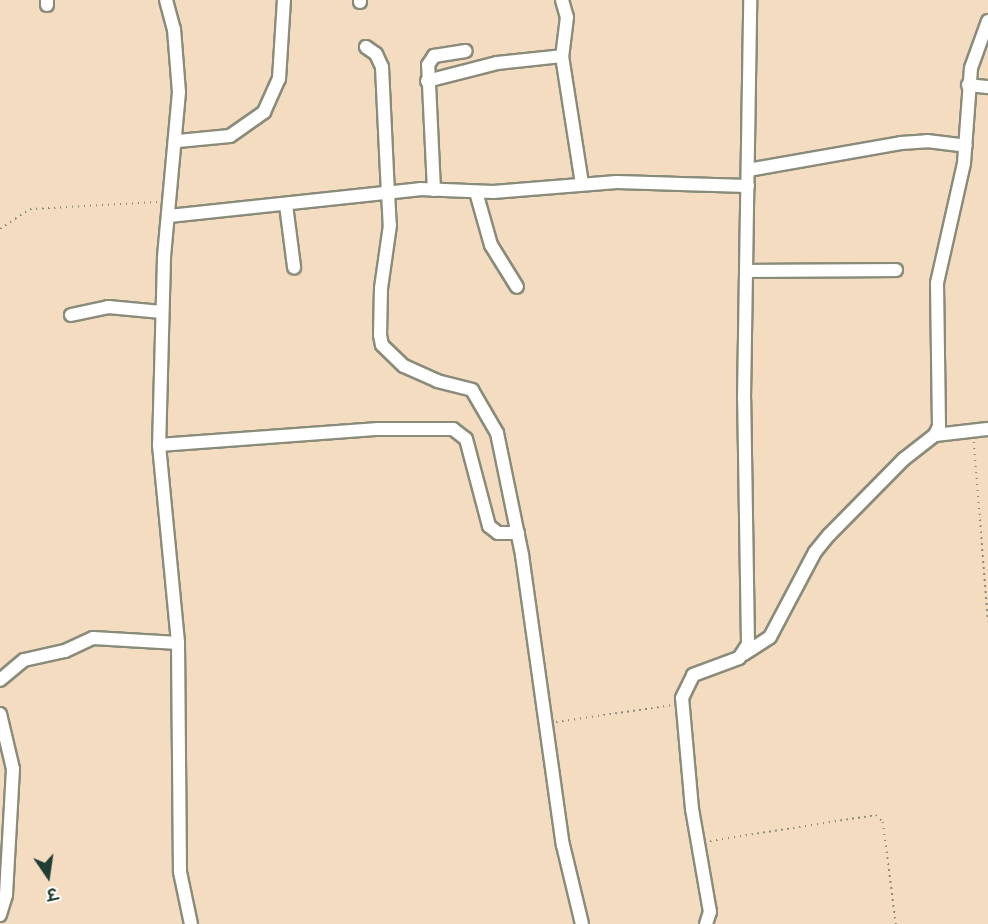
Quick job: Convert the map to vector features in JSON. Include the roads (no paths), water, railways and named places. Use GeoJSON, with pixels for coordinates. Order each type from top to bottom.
{"type":"FeatureCollection","features":[{"type":"Feature","properties":{"kind":"street"},"geometry":{"type":"LineString","coordinates":[[166,0],[177,52],[178,141],[169,216],[162,312],[159,445],[178,644],[180,872],[191,924]]}},
{"type":"Feature","properties":{"kind":"street"},"geometry":{"type":"LineString","coordinates":[[178,141],[230,136],[264,112],[279,79],[284,0]]}},
{"type":"Feature","properties":{"kind":"street"},"geometry":{"type":"LineString","coordinates":[[562,0],[567,17],[562,56],[582,183]]}},
{"type":"Feature","properties":{"kind":"street"},"geometry":{"type":"LineString","coordinates":[[744,654],[748,630],[744,399],[750,0]]}},
{"type":"Feature","properties":{"kind":"street"},"geometry":{"type":"LineString","coordinates":[[709,922],[682,704],[684,688],[693,675],[744,654],[770,637],[815,552],[904,459],[935,435],[939,426],[937,283],[966,146],[968,85],[976,50],[988,21]]}},
{"type":"Feature","properties":{"kind":"street"},"geometry":{"type":"LineString","coordinates":[[366,48],[376,54],[382,67],[390,225],[379,321],[382,345],[419,375],[464,387],[477,395],[482,412],[497,433],[518,533],[563,845],[582,924]]}},
{"type":"Feature","properties":{"kind":"street"},"geometry":{"type":"LineString","coordinates":[[434,190],[428,65],[434,56],[466,51]]}},
{"type":"Feature","properties":{"kind":"street"},"geometry":{"type":"LineString","coordinates":[[427,81],[497,63],[562,56]]}},
{"type":"Feature","properties":{"kind":"street"},"geometry":{"type":"LineString","coordinates":[[968,85],[988,87]]}},
{"type":"Feature","properties":{"kind":"street"},"geometry":{"type":"LineString","coordinates":[[748,170],[901,143],[927,141],[966,146]]}},
{"type":"Feature","properties":{"kind":"street"},"geometry":{"type":"LineString","coordinates":[[169,216],[286,205],[388,192],[434,190],[476,192],[582,183],[748,186]]}},
{"type":"Feature","properties":{"kind":"street"},"geometry":{"type":"LineString","coordinates":[[476,192],[490,245],[517,287]]}},
{"type":"Feature","properties":{"kind":"street"},"geometry":{"type":"LineString","coordinates":[[286,205],[294,267]]}},
{"type":"Feature","properties":{"kind":"street"},"geometry":{"type":"LineString","coordinates":[[747,271],[896,270]]}},
{"type":"Feature","properties":{"kind":"street"},"geometry":{"type":"LineString","coordinates":[[71,315],[108,307],[162,312]]}},
{"type":"Feature","properties":{"kind":"street"},"geometry":{"type":"LineString","coordinates":[[159,445],[279,435],[453,429],[466,439],[489,526],[498,533],[518,533]]}},
{"type":"Feature","properties":{"kind":"street"},"geometry":{"type":"LineString","coordinates":[[935,435],[973,433],[988,429]]}},
{"type":"Feature","properties":{"kind":"street"},"geometry":{"type":"LineString","coordinates":[[0,680],[24,660],[66,651],[93,638],[178,644]]}},
{"type":"Feature","properties":{"kind":"street"},"geometry":{"type":"LineString","coordinates":[[0,714],[13,769],[6,895],[0,915]]}}]}
